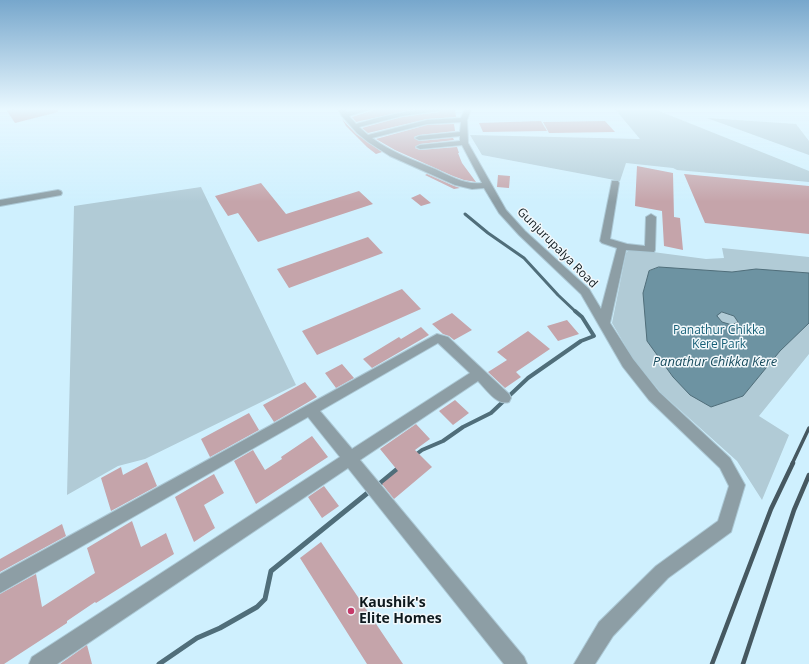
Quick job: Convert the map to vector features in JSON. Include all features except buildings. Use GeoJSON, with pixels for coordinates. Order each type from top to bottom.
{"type":"FeatureCollection","features":[{"type":"Feature","properties":{"kind":"street"},"geometry":{"type":"LineString","coordinates":[[370,140],[379,148],[399,158],[459,184],[473,187],[487,185]]}},
{"type":"Feature","properties":{"kind":"street"},"geometry":{"type":"LineString","coordinates":[[420,147],[454,140]]}},
{"type":"Feature","properties":{"kind":"street","name":"Gunjurupalya Road"},"geometry":{"type":"LineString","coordinates":[[465,140],[487,185],[502,211],[522,233],[585,292],[628,363],[654,396],[725,463],[737,485],[725,526],[662,572],[606,629],[584,664]]}},
{"type":"Feature","properties":{"kind":"street"},"geometry":{"type":"LineString","coordinates":[[615,183],[604,241],[625,247],[650,250],[651,217]]}},
{"type":"Feature","properties":{"kind":"street"},"geometry":{"type":"LineString","coordinates":[[0,203],[58,193]]}},
{"type":"Feature","properties":{"kind":"street"},"geometry":{"type":"LineString","coordinates":[[604,322],[622,248],[625,247]]}},
{"type":"Feature","properties":{"kind":"street"},"geometry":{"type":"LineString","coordinates":[[0,584],[437,338],[444,340],[504,398]]}},
{"type":"Feature","properties":{"kind":"street"},"geometry":{"type":"LineString","coordinates":[[39,664],[478,374]]}},
{"type":"Feature","properties":{"kind":"street"},"geometry":{"type":"LineString","coordinates":[[310,409],[518,664]]}},
{"type":"Feature","properties":{"kind":"green space"},"geometry":{"type":"Polygon","coordinates":[[[473,140],[731,140],[809,171],[809,182],[677,170],[673,168],[626,163],[620,181],[482,155],[473,140]]]}},
{"type":"Feature","properties":{"kind":"green space"},"geometry":{"type":"Polygon","coordinates":[[[768,140],[808,140],[809,155],[768,140]]]}},
{"type":"Feature","properties":{"kind":"green space"},"geometry":{"type":"Polygon","coordinates":[[[201,187],[296,385],[145,459],[118,466],[67,495],[74,206],[201,187]]]}},
{"type":"Feature","properties":{"kind":"green space","name":"Panathur Chikka Kere Park"},"geometry":{"type":"Polygon","coordinates":[[[722,248],[809,257],[809,354],[759,416],[789,435],[762,500],[737,461],[661,393],[633,359],[612,323],[626,253],[630,249],[706,259],[724,258],[722,248]]]}},
{"type":"Feature","properties":{"kind":"water","name":"Panathur Chikka Kere"},"geometry":{"type":"Polygon","coordinates":[[[659,267],[732,272],[756,269],[809,273],[809,323],[780,351],[743,396],[711,407],[690,395],[673,377],[647,341],[643,293],[649,271],[659,267]],[[722,312],[717,316],[722,322],[732,325],[738,322],[734,316],[722,312]]]}},
{"type":"Feature","properties":{"kind":"waterway"},"geometry":{"type":"LineString","coordinates":[[465,214],[488,233],[524,258],[576,312]]}},
{"type":"Feature","properties":{"kind":"waterway"},"geometry":{"type":"LineString","coordinates":[[414,456],[422,450],[443,441],[463,427],[491,413],[528,378],[581,341],[594,336],[582,317],[575,311]]}},
{"type":"Feature","properties":{"kind":"waterway"},"geometry":{"type":"LineString","coordinates":[[377,486],[400,467]]}},
{"type":"Feature","properties":{"kind":"waterway"},"geometry":{"type":"LineString","coordinates":[[159,664],[197,638],[220,628],[257,607],[265,599],[271,571],[370,491]]}},
{"type":"Feature","properties":{"kind":"railway"},"geometry":{"type":"LineString","coordinates":[[792,464],[809,428]]}},
{"type":"Feature","properties":{"kind":"railway"},"geometry":{"type":"LineString","coordinates":[[712,664],[771,509],[793,463]]}},
{"type":"Feature","properties":{"kind":"railway"},"geometry":{"type":"LineString","coordinates":[[743,664],[794,510],[809,475]]}},
{"type":"Feature","properties":{"kind":"place","name":"Kaushik's Elite Homes"},"geometry":{"type":"Point","coordinates":[351,611]}}]}
